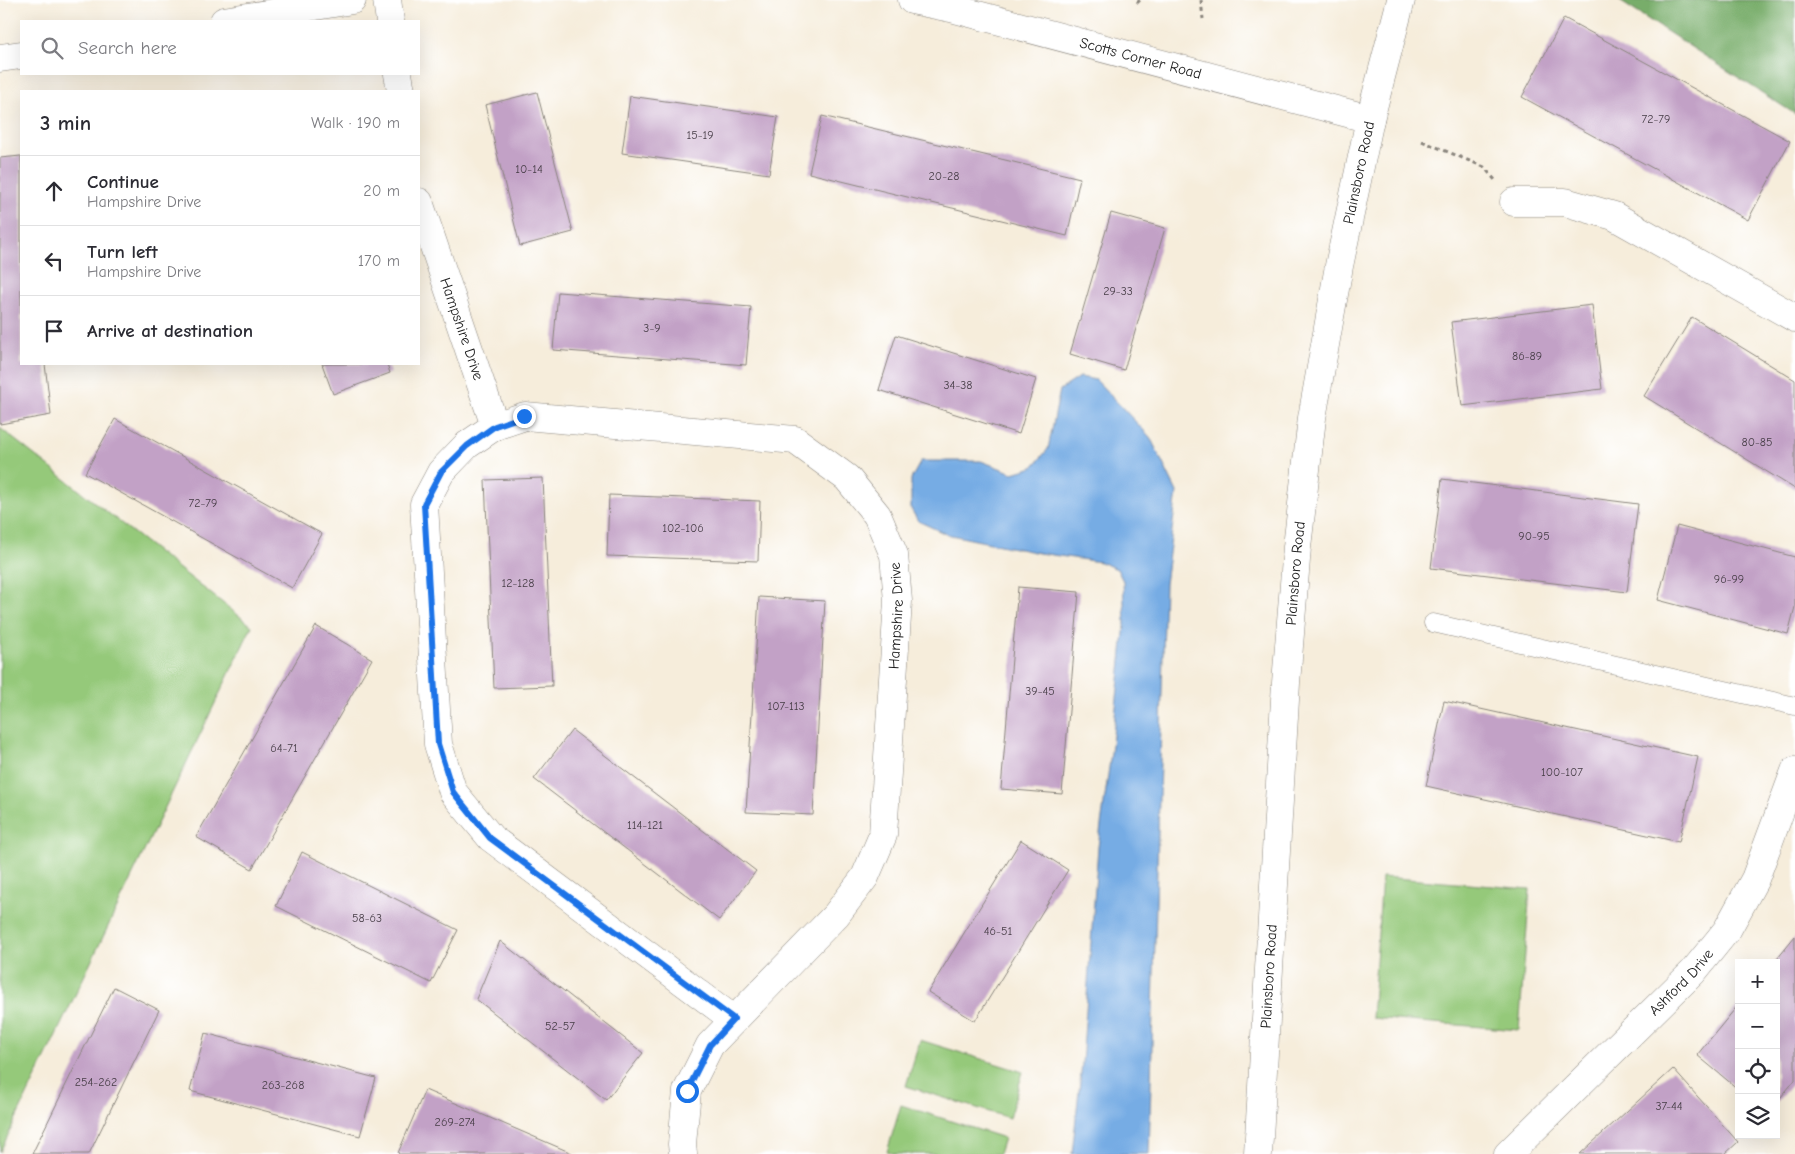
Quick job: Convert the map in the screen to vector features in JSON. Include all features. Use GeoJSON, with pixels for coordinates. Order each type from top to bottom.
{"type":"FeatureCollection","features":[{"type":"Feature","properties":{"kind":"street"},"geometry":{"type":"LineString","coordinates":[[230,20],[352,0]]}},
{"type":"Feature","properties":{"kind":"street"},"geometry":{"type":"LineString","coordinates":[[387,0],[390,20]]}},
{"type":"Feature","properties":{"kind":"street","name":"Scotts Corner Road"},"geometry":{"type":"LineString","coordinates":[[912,0],[951,8],[1370,119]]}},
{"type":"Feature","properties":{"kind":"street","name":"Plainsboro Road"},"geometry":{"type":"LineString","coordinates":[[1258,1154],[1286,693],[1297,547],[1312,418],[1339,266],[1370,119],[1401,0]]}},
{"type":"Feature","properties":{"kind":"street"},"geometry":{"type":"LineString","coordinates":[[0,58],[20,55]]}},
{"type":"Feature","properties":{"kind":"street"},"geometry":{"type":"LineString","coordinates":[[398,75],[401,90]]}},
{"type":"Feature","properties":{"kind":"street"},"geometry":{"type":"LineString","coordinates":[[1514,202],[1565,202],[1614,216],[1795,318]]}},
{"type":"Feature","properties":{"kind":"street","name":"Hampshire Drive"},"geometry":{"type":"LineString","coordinates":[[420,205],[495,426]]}},
{"type":"Feature","properties":{"kind":"street","name":"Hampshire Drive"},"geometry":{"type":"LineString","coordinates":[[683,1154],[682,1144],[687,1091],[710,1045],[836,915],[865,877],[883,835],[898,600],[894,555],[877,515],[847,478],[795,440],[524,416],[495,426],[467,446],[441,472],[424,504],[438,744],[453,792],[490,838],[734,1019]]}},
{"type":"Feature","properties":{"kind":"street","name":"Ashford Drive"},"geometry":{"type":"LineString","coordinates":[[1508,1154],[1692,972],[1727,930],[1755,880],[1795,772]]}},
{"type":"Feature","properties":{"kind":"lane"},"geometry":{"type":"LineString","coordinates":[[1433,624],[1795,706]]}},
{"type":"Feature","properties":{"kind":"path"},"geometry":{"type":"LineString","coordinates":[[1202,0],[1203,19]]}},
{"type":"Feature","properties":{"kind":"path"},"geometry":{"type":"LineString","coordinates":[[1422,141],[1484,167],[1514,202]]}},
{"type":"Feature","properties":{"kind":"green space"},"geometry":{"type":"Polygon","coordinates":[[[1618,0],[1795,0],[1795,114],[1618,0]]]}},
{"type":"Feature","properties":{"kind":"green space"},"geometry":{"type":"Polygon","coordinates":[[[0,428],[252,626],[0,1152],[0,428]]]}},
{"type":"Feature","properties":{"kind":"green space"},"geometry":{"type":"Polygon","coordinates":[[[1382,877],[1530,889],[1519,1030],[1372,1018],[1382,877]]]}},
{"type":"Feature","properties":{"kind":"green space"},"geometry":{"type":"Polygon","coordinates":[[[920,1040],[1023,1072],[1009,1118],[906,1086],[920,1040]]]}},
{"type":"Feature","properties":{"kind":"green space"},"geometry":{"type":"Polygon","coordinates":[[[901,1105],[1004,1138],[999,1154],[895,1154],[887,1152],[901,1105]]]}},
{"type":"Feature","properties":{"kind":"water"},"geometry":{"type":"Polygon","coordinates":[[[1080,377],[1096,380],[1150,437],[1177,492],[1165,584],[1149,1154],[1072,1154],[1082,1064],[1098,847],[1111,753],[1125,624],[1123,581],[1117,569],[1100,562],[1039,553],[946,534],[918,521],[911,509],[911,479],[921,461],[981,461],[1013,473],[1033,467],[1048,449],[1060,390],[1080,377]]]}},
{"type":"Feature","properties":{"kind":"building"},"geometry":{"type":"Polygon","coordinates":[[[1564,18],[1790,141],[1748,220],[1522,97],[1564,18]]]}},
{"type":"Feature","properties":{"kind":"building"},"geometry":{"type":"Polygon","coordinates":[[[537,92],[573,232],[520,246],[485,105],[537,92]]]}},
{"type":"Feature","properties":{"kind":"building"},"geometry":{"type":"Polygon","coordinates":[[[630,96],[778,117],[769,174],[622,153],[630,96]]]}},
{"type":"Feature","properties":{"kind":"building"},"geometry":{"type":"Polygon","coordinates":[[[822,116],[1080,178],[1067,236],[809,173],[822,116]]]}},
{"type":"Feature","properties":{"kind":"building"},"geometry":{"type":"Polygon","coordinates":[[[20,156],[20,365],[45,365],[51,415],[0,424],[0,158],[20,156]]]}},
{"type":"Feature","properties":{"kind":"building"},"geometry":{"type":"Polygon","coordinates":[[[1111,213],[1165,228],[1124,370],[1070,354],[1111,213]]]}},
{"type":"Feature","properties":{"kind":"building"},"geometry":{"type":"Polygon","coordinates":[[[558,292],[751,307],[746,365],[553,350],[558,292]]]}},
{"type":"Feature","properties":{"kind":"building"},"geometry":{"type":"Polygon","coordinates":[[[1592,305],[1602,389],[1462,406],[1451,322],[1592,305]]]}},
{"type":"Feature","properties":{"kind":"building"},"geometry":{"type":"Polygon","coordinates":[[[1692,317],[1795,380],[1795,489],[1644,396],[1692,317]]]}},
{"type":"Feature","properties":{"kind":"building"},"geometry":{"type":"Polygon","coordinates":[[[896,335],[1036,379],[1019,434],[879,390],[896,335]]]}},
{"type":"Feature","properties":{"kind":"building"},"geometry":{"type":"Polygon","coordinates":[[[322,365],[387,365],[390,373],[333,394],[322,365]]]}},
{"type":"Feature","properties":{"kind":"building"},"geometry":{"type":"Polygon","coordinates":[[[115,419],[322,534],[292,588],[85,473],[115,419]]]}},
{"type":"Feature","properties":{"kind":"building"},"geometry":{"type":"Polygon","coordinates":[[[543,478],[552,686],[494,688],[485,480],[543,478]]]}},
{"type":"Feature","properties":{"kind":"building"},"geometry":{"type":"Polygon","coordinates":[[[1442,479],[1638,504],[1627,592],[1431,568],[1442,479]]]}},
{"type":"Feature","properties":{"kind":"building"},"geometry":{"type":"Polygon","coordinates":[[[609,495],[760,501],[758,561],[607,556],[609,495]]]}},
{"type":"Feature","properties":{"kind":"building"},"geometry":{"type":"Polygon","coordinates":[[[1677,526],[1795,557],[1795,607],[1788,634],[1658,600],[1677,526]]]}},
{"type":"Feature","properties":{"kind":"building"},"geometry":{"type":"Polygon","coordinates":[[[1018,587],[1079,592],[1062,794],[1001,789],[1018,587]]]}},
{"type":"Feature","properties":{"kind":"building"},"geometry":{"type":"Polygon","coordinates":[[[759,597],[825,601],[813,815],[746,812],[759,597]]]}},
{"type":"Feature","properties":{"kind":"building"},"geometry":{"type":"Polygon","coordinates":[[[316,626],[372,659],[252,869],[196,837],[316,626]]]}},
{"type":"Feature","properties":{"kind":"building"},"geometry":{"type":"Polygon","coordinates":[[[1444,701],[1698,757],[1679,842],[1426,786],[1444,701]]]}},
{"type":"Feature","properties":{"kind":"building"},"geometry":{"type":"Polygon","coordinates":[[[572,730],[756,871],[719,920],[534,779],[572,730]]]}},
{"type":"Feature","properties":{"kind":"building"},"geometry":{"type":"Polygon","coordinates":[[[1021,840],[1068,870],[975,1021],[928,992],[1021,840]]]}},
{"type":"Feature","properties":{"kind":"building"},"geometry":{"type":"Polygon","coordinates":[[[302,852],[458,930],[431,983],[276,906],[302,852]]]}},
{"type":"Feature","properties":{"kind":"building"},"geometry":{"type":"Polygon","coordinates":[[[1795,936],[1795,1080],[1780,1098],[1780,959],[1776,959],[1795,936]]]}},
{"type":"Feature","properties":{"kind":"building"},"geometry":{"type":"Polygon","coordinates":[[[500,941],[643,1053],[606,1100],[476,999],[500,941]]]}},
{"type":"Feature","properties":{"kind":"building"},"geometry":{"type":"Polygon","coordinates":[[[114,987],[159,1010],[89,1154],[32,1154],[114,987]]]}},
{"type":"Feature","properties":{"kind":"building"},"geometry":{"type":"Polygon","coordinates":[[[1735,1009],[1735,1087],[1697,1055],[1735,1009]]]}},
{"type":"Feature","properties":{"kind":"building"},"geometry":{"type":"Polygon","coordinates":[[[205,1033],[376,1078],[360,1136],[190,1091],[205,1033]]]}},
{"type":"Feature","properties":{"kind":"building"},"geometry":{"type":"Polygon","coordinates":[[[1673,1069],[1738,1142],[1725,1154],[1580,1154],[1673,1069]]]}},
{"type":"Feature","properties":{"kind":"building"},"geometry":{"type":"Polygon","coordinates":[[[425,1090],[574,1154],[399,1154],[425,1090]]]}},
{"type":"Feature","properties":{"kind":"route"},"geometry":{"type":"LineString","coordinates":[[524,416],[495,426],[467,446],[441,472],[424,504],[438,744],[453,792],[490,838],[734,1019],[710,1045],[687,1091]]}}]}
